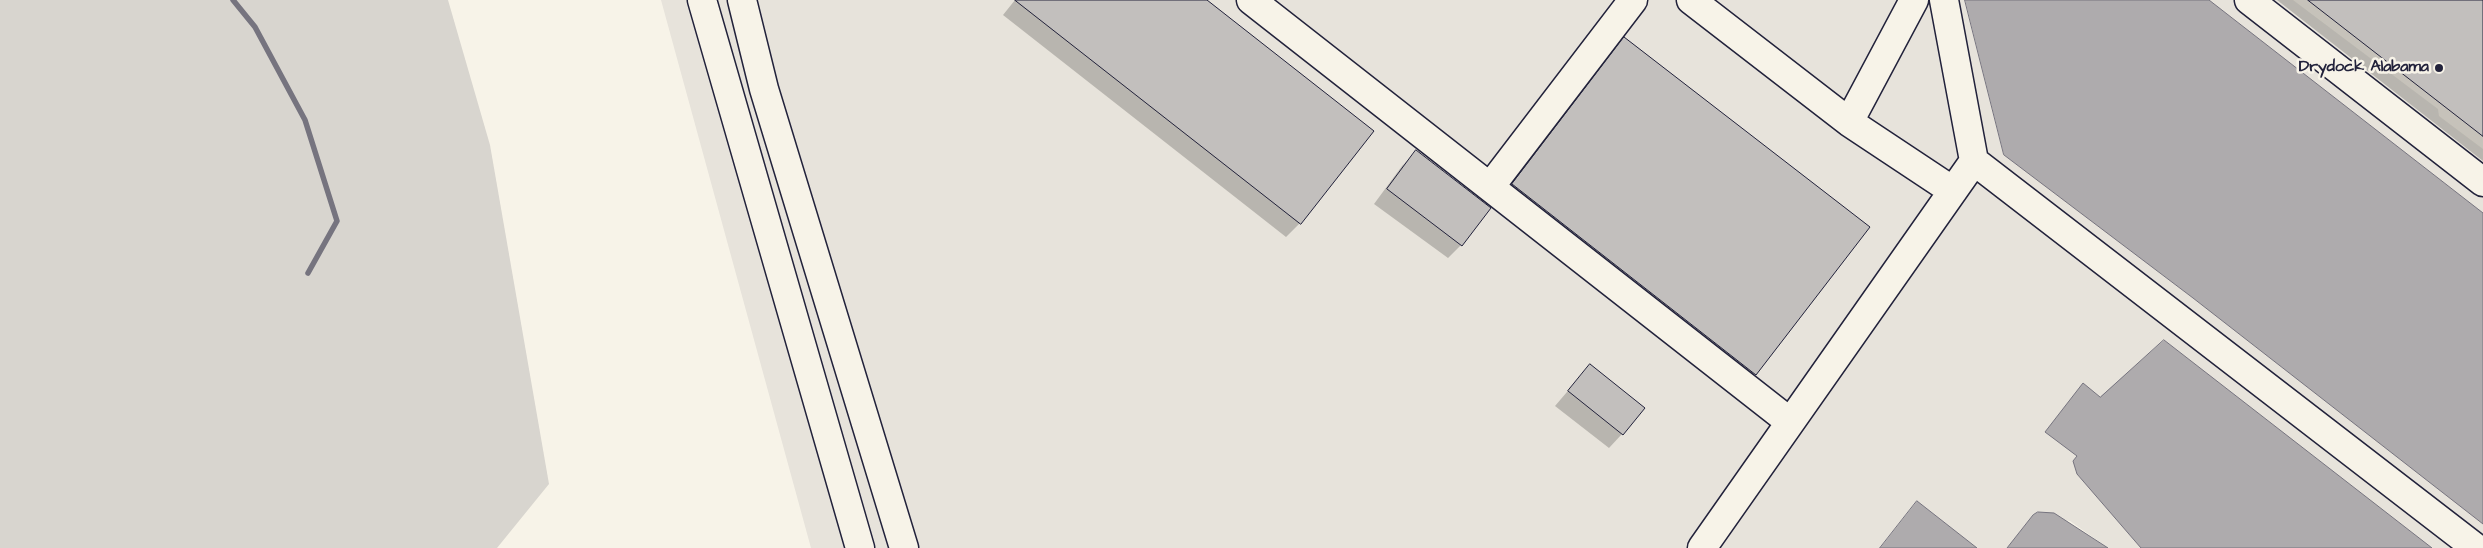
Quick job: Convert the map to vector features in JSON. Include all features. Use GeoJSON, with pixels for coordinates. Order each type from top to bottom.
{"type":"FeatureCollection","features":[{"type":"Feature","properties":{"kind":"street"},"geometry":{"type":"LineString","coordinates":[[702,0],[860,548]]}},
{"type":"Feature","properties":{"kind":"street"},"geometry":{"type":"LineString","coordinates":[[742,0],[764,90],[904,548]]}},
{"type":"Feature","properties":{"kind":"street"},"geometry":{"type":"LineString","coordinates":[[1252,0],[1790,422]]}},
{"type":"Feature","properties":{"kind":"street"},"geometry":{"type":"LineString","coordinates":[[1490,187],[1633,0]]}},
{"type":"Feature","properties":{"kind":"street"},"geometry":{"type":"LineString","coordinates":[[1691,0],[1849,122],[1953,191]]}},
{"type":"Feature","properties":{"kind":"street"},"geometry":{"type":"LineString","coordinates":[[1849,122],[1914,0]]}},
{"type":"Feature","properties":{"kind":"street"},"geometry":{"type":"LineString","coordinates":[[1944,0],[1974,161],[2476,548]]}},
{"type":"Feature","properties":{"kind":"street"},"geometry":{"type":"LineString","coordinates":[[2249,0],[2483,182]]}},
{"type":"Feature","properties":{"kind":"street"},"geometry":{"type":"LineString","coordinates":[[1702,548],[1974,161]]}},
{"type":"Feature","properties":{"kind":"shaded area"},"geometry":{"type":"Polygon","coordinates":[[[0,0],[448,0],[490,145],[549,484],[497,548],[0,548],[0,0]]]}},
{"type":"Feature","properties":{"kind":"shaded area"},"geometry":{"type":"Polygon","coordinates":[[[661,0],[1965,0],[2004,155],[2193,298],[2483,524],[2483,548],[2432,548],[2164,340],[2100,397],[2083,384],[2077,474],[2141,548],[2108,548],[2070,521],[2033,515],[2007,548],[1977,548],[1917,501],[1880,548],[811,548],[661,0]]]}},
{"type":"Feature","properties":{"kind":"shaded area"},"geometry":{"type":"Polygon","coordinates":[[[1965,0],[2209,0],[2483,213],[2483,524],[2193,298],[2004,155],[1965,0]]]}},
{"type":"Feature","properties":{"kind":"shaded area"},"geometry":{"type":"Polygon","coordinates":[[[2209,0],[2293,0],[2438,109],[2439,116],[2483,149],[2483,213],[2209,0]]]}},
{"type":"Feature","properties":{"kind":"shaded area"},"geometry":{"type":"Polygon","coordinates":[[[2164,340],[2432,548],[2141,548],[2077,474],[2073,461],[2077,456],[2045,432],[2083,383],[2100,397],[2164,340]]]}},
{"type":"Feature","properties":{"kind":"shaded area"},"geometry":{"type":"Polygon","coordinates":[[[1917,501],[1977,548],[1880,548],[1917,501]]]}},
{"type":"Feature","properties":{"kind":"shaded area"},"geometry":{"type":"Polygon","coordinates":[[[2038,512],[2054,513],[2108,548],[2007,548],[2033,515],[2038,512]]]}},
{"type":"Feature","properties":{"kind":"building"},"geometry":{"type":"Polygon","coordinates":[[[1015,0],[1207,0],[1374,131],[1301,224],[1015,0]]]}},
{"type":"Feature","properties":{"kind":"building","name":"Drydock Alabama"},"geometry":{"type":"Polygon","coordinates":[[[2308,0],[2483,0],[2483,136],[2308,0]]]}},
{"type":"Feature","properties":{"kind":"building"},"geometry":{"type":"Polygon","coordinates":[[[1624,37],[1870,227],[1756,375],[1512,184],[1624,37]]]}},
{"type":"Feature","properties":{"kind":"building"},"geometry":{"type":"Polygon","coordinates":[[[1416,150],[1491,208],[1462,246],[1387,189],[1416,150]]]}},
{"type":"Feature","properties":{"kind":"building"},"geometry":{"type":"Polygon","coordinates":[[[1590,364],[1645,408],[1623,435],[1568,391],[1590,364]]]}},
{"type":"Feature","properties":{"kind":"waterway"},"geometry":{"type":"LineString","coordinates":[[233,0],[255,27],[305,120],[337,221],[308,273]]}},
{"type":"Feature","properties":{"kind":"place","name":"Drydock Alabama"},"geometry":{"type":"Point","coordinates":[2439,68]}}]}
